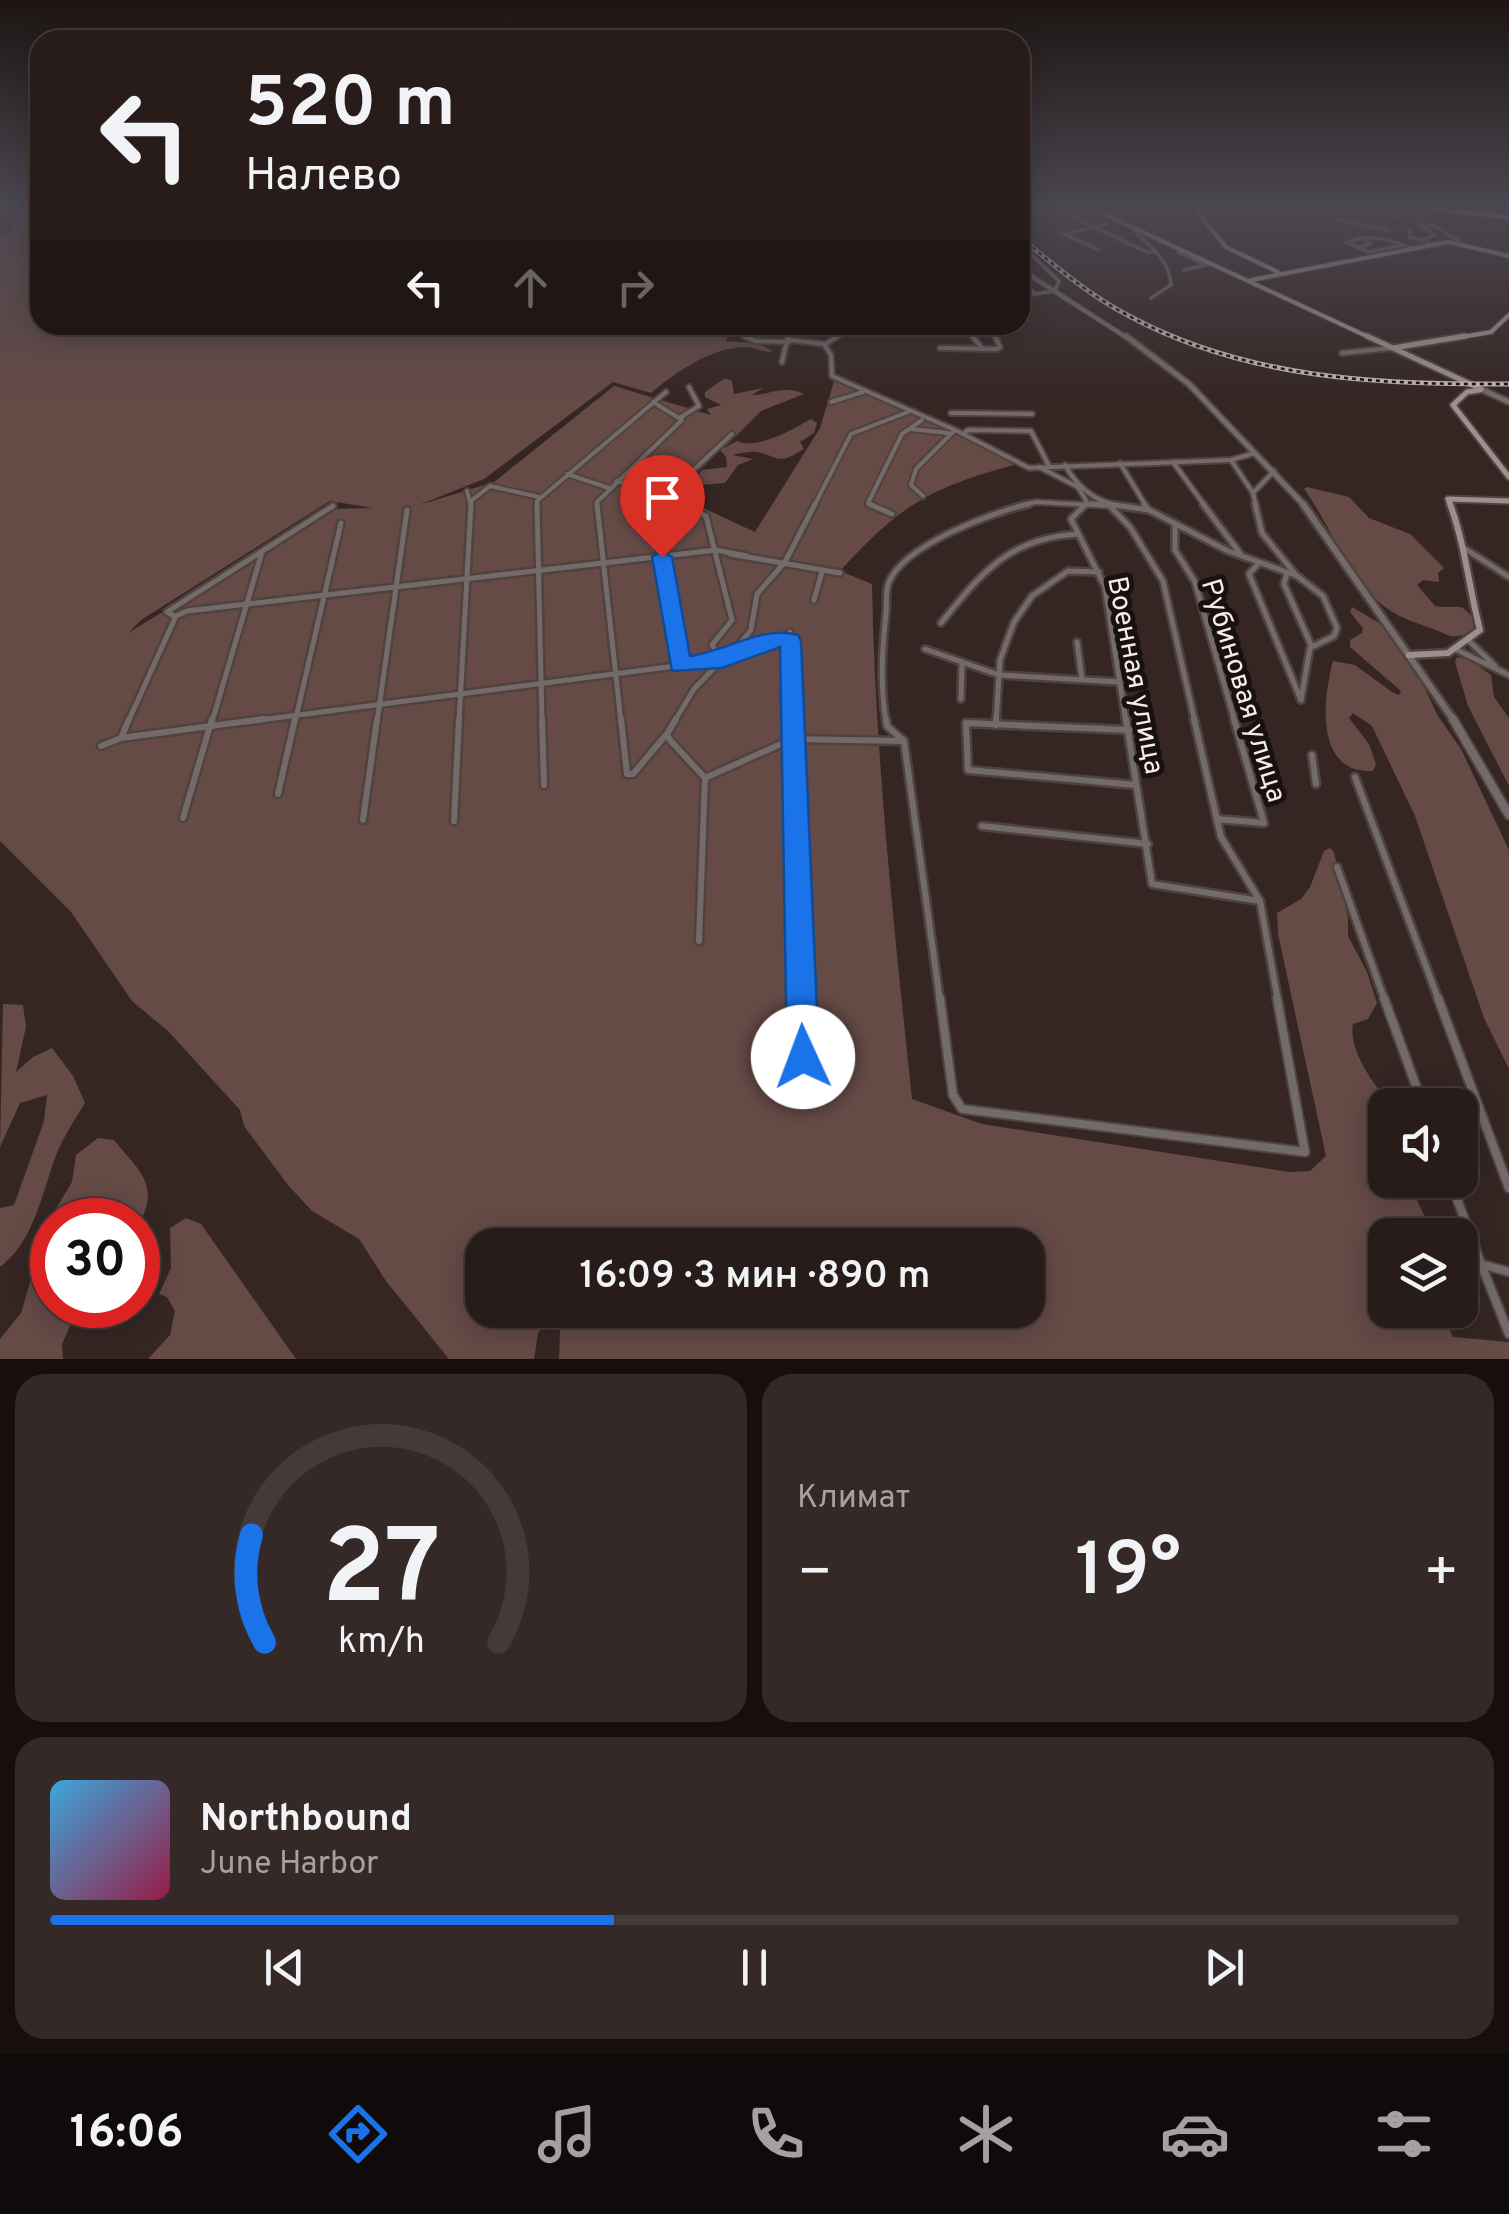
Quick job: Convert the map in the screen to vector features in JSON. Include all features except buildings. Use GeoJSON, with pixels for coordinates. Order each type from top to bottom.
{"type":"FeatureCollection","features":[{"type":"Feature","properties":{"kind":"main road"},"geometry":{"type":"LineString","coordinates":[[1226,271],[1481,389]]}},
{"type":"Feature","properties":{"kind":"main road"},"geometry":{"type":"LineString","coordinates":[[1248,281],[1282,271]]}},
{"type":"Feature","properties":{"kind":"main road"},"geometry":{"type":"LineString","coordinates":[[1392,348],[1491,332],[1508,318]]}},
{"type":"Feature","properties":{"kind":"main road"},"geometry":{"type":"LineString","coordinates":[[1481,389],[1467,392],[1453,405],[1509,477]]}},
{"type":"Feature","properties":{"kind":"main road"},"geometry":{"type":"LineString","coordinates":[[1409,655],[1442,655],[1480,630],[1466,577],[1464,548],[1448,499],[1509,502]]}},
{"type":"Feature","properties":{"kind":"street"},"geometry":{"type":"LineString","coordinates":[[1050,271],[1060,280],[1055,291]]}},
{"type":"Feature","properties":{"kind":"street"},"geometry":{"type":"LineString","coordinates":[[1150,298],[1172,282],[1169,271]]}},
{"type":"Feature","properties":{"kind":"street"},"geometry":{"type":"LineString","coordinates":[[1030,275],[1125,335],[1189,384],[1300,498],[1330,547],[1442,698],[1509,815]]}},
{"type":"Feature","properties":{"kind":"street"},"geometry":{"type":"LineString","coordinates":[[1030,290],[1036,294]]}},
{"type":"Feature","properties":{"kind":"street"},"geometry":{"type":"LineString","coordinates":[[1030,295],[1055,291]]}},
{"type":"Feature","properties":{"kind":"street"},"geometry":{"type":"LineString","coordinates":[[740,335],[755,341],[826,344],[839,335]]}},
{"type":"Feature","properties":{"kind":"street"},"geometry":{"type":"LineString","coordinates":[[782,362],[790,335]]}},
{"type":"Feature","properties":{"kind":"street"},"geometry":{"type":"LineString","coordinates":[[972,335],[983,348]]}},
{"type":"Feature","properties":{"kind":"street"},"geometry":{"type":"LineString","coordinates":[[940,348],[1000,346],[994,335]]}},
{"type":"Feature","properties":{"kind":"street"},"geometry":{"type":"LineString","coordinates":[[826,344],[834,358],[832,376],[922,420],[950,420]]}},
{"type":"Feature","properties":{"kind":"street"},"geometry":{"type":"LineString","coordinates":[[1342,353],[1392,348]]}},
{"type":"Feature","properties":{"kind":"street"},"geometry":{"type":"LineString","coordinates":[[689,387],[699,406],[681,417],[597,502],[619,673],[627,774],[633,774],[667,734],[694,689],[751,630],[757,594],[785,562],[851,434],[866,424],[908,412],[941,423],[1019,464],[1039,468],[1078,487],[1108,504],[1125,522],[1163,580],[1221,837],[1260,901],[1305,1152],[962,1109],[953,1095],[904,741],[886,726],[878,681],[889,580],[950,532],[992,512],[1036,502],[1087,502],[1108,504],[1139,508],[1148,510],[1244,558],[1296,575]]}},
{"type":"Feature","properties":{"kind":"street"},"geometry":{"type":"LineString","coordinates":[[1481,389],[1509,402]]}},
{"type":"Feature","properties":{"kind":"street"},"geometry":{"type":"LineString","coordinates":[[831,402],[866,390]]}},
{"type":"Feature","properties":{"kind":"street"},"geometry":{"type":"LineString","coordinates":[[544,785],[536,572],[539,497],[666,392]]}},
{"type":"Feature","properties":{"kind":"street"},"geometry":{"type":"LineString","coordinates":[[653,402],[661,410],[681,417]]}},
{"type":"Feature","properties":{"kind":"street"},"geometry":{"type":"LineString","coordinates":[[951,413],[1032,414]]}},
{"type":"Feature","properties":{"kind":"street"},"geometry":{"type":"LineString","coordinates":[[892,514],[868,503],[896,445],[922,420]]}},
{"type":"Feature","properties":{"kind":"street"},"geometry":{"type":"LineString","coordinates":[[908,430],[1030,430],[1050,466]]}},
{"type":"Feature","properties":{"kind":"street"},"geometry":{"type":"LineString","coordinates":[[923,496],[910,485],[916,469],[948,432]]}},
{"type":"Feature","properties":{"kind":"street"},"geometry":{"type":"LineString","coordinates":[[680,665],[654,507],[732,434]]}},
{"type":"Feature","properties":{"kind":"street"},"geometry":{"type":"LineString","coordinates":[[1039,468],[1231,460],[1256,453]]}},
{"type":"Feature","properties":{"kind":"street"},"geometry":{"type":"LineString","coordinates":[[1231,460],[1253,493],[1262,533],[1296,575],[1323,596],[1337,628],[1334,636],[1312,647]]}},
{"type":"Feature","properties":{"kind":"street"},"geometry":{"type":"LineString","coordinates":[[1173,462],[1244,558]]}},
{"type":"Feature","properties":{"kind":"street"},"geometry":{"type":"LineString","coordinates":[[1120,463],[1148,510]]}},
{"type":"Feature","properties":{"kind":"street"},"geometry":{"type":"LineString","coordinates":[[1066,465],[1087,502]]}},
{"type":"Feature","properties":{"kind":"street"},"geometry":{"type":"LineString","coordinates":[[1253,493],[1274,471]]}},
{"type":"Feature","properties":{"kind":"street"},"geometry":{"type":"LineString","coordinates":[[567,474],[610,488]]}},
{"type":"Feature","properties":{"kind":"street"},"geometry":{"type":"LineString","coordinates":[[616,482],[667,496],[706,516],[719,551],[732,620],[712,645],[725,659]]}},
{"type":"Feature","properties":{"kind":"street"},"geometry":{"type":"LineString","coordinates":[[471,501],[490,486],[539,497]]}},
{"type":"Feature","properties":{"kind":"street"},"geometry":{"type":"LineString","coordinates":[[454,821],[471,501],[468,491]]}},
{"type":"Feature","properties":{"kind":"street"},"geometry":{"type":"LineString","coordinates":[[941,623],[979,576],[1023,543],[1040,535],[1078,534],[1070,519],[1087,502]]}},
{"type":"Feature","properties":{"kind":"street"},"geometry":{"type":"LineString","coordinates":[[176,616],[167,612],[333,506]]}},
{"type":"Feature","properties":{"kind":"street"},"geometry":{"type":"LineString","coordinates":[[1125,522],[1139,508]]}},
{"type":"Feature","properties":{"kind":"street"},"geometry":{"type":"LineString","coordinates":[[363,820],[407,510]]}},
{"type":"Feature","properties":{"kind":"street"},"geometry":{"type":"LineString","coordinates":[[278,794],[341,524]]}},
{"type":"Feature","properties":{"kind":"street","name":"Рубиновая улица"},"geometry":{"type":"LineString","coordinates":[[1176,526],[1176,550],[1199,594],[1264,823],[1217,819]]}},
{"type":"Feature","properties":{"kind":"street","name":"Военная улица"},"geometry":{"type":"LineString","coordinates":[[1078,534],[1106,587],[1152,884],[1260,901]]}},
{"type":"Feature","properties":{"kind":"street"},"geometry":{"type":"LineString","coordinates":[[1464,548],[1509,576]]}},
{"type":"Feature","properties":{"kind":"street"},"geometry":{"type":"LineString","coordinates":[[121,738],[176,616],[187,611],[719,551],[840,573]]}},
{"type":"Feature","properties":{"kind":"street"},"geometry":{"type":"LineString","coordinates":[[184,818],[250,604],[262,552]]}},
{"type":"Feature","properties":{"kind":"street"},"geometry":{"type":"LineString","coordinates":[[1258,563],[1249,574],[1301,700],[1312,647]]}},
{"type":"Feature","properties":{"kind":"street"},"geometry":{"type":"LineString","coordinates":[[996,724],[998,675],[1014,622],[1032,596],[1068,570],[1099,572]]}},
{"type":"Feature","properties":{"kind":"street"},"geometry":{"type":"LineString","coordinates":[[814,600],[822,572]]}},
{"type":"Feature","properties":{"kind":"street"},"geometry":{"type":"LineString","coordinates":[[1287,573],[1284,584],[1312,647]]}},
{"type":"Feature","properties":{"kind":"street"},"geometry":{"type":"LineString","coordinates":[[790,632],[803,1057]]}},
{"type":"Feature","properties":{"kind":"street"},"geometry":{"type":"LineString","coordinates":[[101,746],[121,738],[725,659],[772,638],[790,641]]}},
{"type":"Feature","properties":{"kind":"street"},"geometry":{"type":"LineString","coordinates":[[1468,640],[1498,669]]}},
{"type":"Feature","properties":{"kind":"street"},"geometry":{"type":"LineString","coordinates":[[1077,642],[1082,680]]}},
{"type":"Feature","properties":{"kind":"street"},"geometry":{"type":"LineString","coordinates":[[925,649],[998,675],[1120,682]]}},
{"type":"Feature","properties":{"kind":"street"},"geometry":{"type":"LineString","coordinates":[[1455,650],[1509,674]]}},
{"type":"Feature","properties":{"kind":"street"},"geometry":{"type":"LineString","coordinates":[[962,664],[962,700]]}},
{"type":"Feature","properties":{"kind":"street"},"geometry":{"type":"LineString","coordinates":[[1130,730],[966,722],[968,770],[1138,785]]}},
{"type":"Feature","properties":{"kind":"street"},"geometry":{"type":"LineString","coordinates":[[667,734],[670,743],[694,762],[705,778],[699,942]]}},
{"type":"Feature","properties":{"kind":"street"},"geometry":{"type":"LineString","coordinates":[[705,778],[792,739],[904,741]]}},
{"type":"Feature","properties":{"kind":"street"},"geometry":{"type":"LineString","coordinates":[[1312,755],[1316,784]]}},
{"type":"Feature","properties":{"kind":"street"},"geometry":{"type":"LineString","coordinates":[[1355,777],[1509,1188]]}},
{"type":"Feature","properties":{"kind":"street"},"geometry":{"type":"LineString","coordinates":[[982,826],[1148,844]]}},
{"type":"Feature","properties":{"kind":"street"},"geometry":{"type":"LineString","coordinates":[[1337,867],[1417,1088]]}},
{"type":"Feature","properties":{"kind":"street"},"geometry":{"type":"LineString","coordinates":[[1457,1198],[1509,1334]]}},
{"type":"Feature","properties":{"kind":"street"},"geometry":{"type":"LineString","coordinates":[[1481,1264],[1509,1272]]}},
{"type":"Feature","properties":{"kind":"shaded area"},"geometry":{"type":"Polygon","coordinates":[[[0,271],[30,271],[30,335],[728,335],[726,341],[757,343],[773,351],[744,347],[706,356],[651,393],[613,382],[484,479],[419,505],[494,482],[614,386],[711,415],[707,409],[721,405],[705,397],[705,392],[725,378],[732,381],[734,394],[763,388],[752,395],[783,390],[804,394],[761,411],[724,448],[737,441],[764,441],[811,419],[817,423],[814,433],[800,442],[804,449],[795,454],[783,459],[757,452],[732,455],[753,459],[738,465],[725,483],[700,485],[696,477],[702,470],[727,467],[720,450],[675,495],[755,532],[820,428],[835,378],[950,429],[1014,465],[959,482],[917,502],[881,530],[840,571],[872,584],[881,777],[912,1099],[982,1124],[1289,1172],[1310,1171],[1326,1156],[1278,934],[1277,913],[1301,899],[1324,851],[1330,848],[1348,918],[1348,936],[1367,972],[1377,1003],[1368,1019],[1353,1024],[1355,1045],[1377,1088],[1368,1088],[1368,1198],[1416,1198],[1425,1218],[1368,1218],[1368,1328],[1449,1328],[1453,1337],[1509,1342],[1509,1359],[559,1359],[559,1328],[1045,1328],[1045,1228],[465,1228],[465,1328],[543,1328],[538,1333],[534,1359],[449,1359],[386,1281],[359,1239],[312,1211],[244,1126],[240,1110],[168,1031],[132,1001],[71,912],[0,841],[0,271]],[[330,501],[141,620],[128,633],[332,509],[372,508],[330,501]]]}},
{"type":"Feature","properties":{"kind":"shaded area"},"geometry":{"type":"Polygon","coordinates":[[[1304,489],[1349,497],[1369,518],[1410,534],[1444,568],[1438,573],[1439,582],[1423,580],[1417,585],[1435,606],[1463,608],[1476,625],[1464,634],[1450,636],[1385,607],[1350,566],[1304,489]]]}},
{"type":"Feature","properties":{"kind":"shaded area"},"geometry":{"type":"Polygon","coordinates":[[[1352,607],[1386,627],[1415,668],[1438,716],[1461,749],[1509,850],[1509,1069],[1484,1018],[1415,816],[1372,726],[1353,713],[1349,718],[1369,744],[1376,764],[1373,771],[1354,769],[1340,760],[1332,747],[1326,713],[1333,661],[1355,665],[1392,692],[1399,695],[1401,691],[1350,647],[1350,640],[1363,628],[1350,612],[1352,607]]]}},
{"type":"Feature","properties":{"kind":"shaded area"},"geometry":{"type":"Polygon","coordinates":[[[1457,657],[1469,659],[1491,675],[1494,697],[1509,718],[1509,786],[1468,706],[1455,662],[1457,657]]]}},
{"type":"Feature","properties":{"kind":"shaded area"},"geometry":{"type":"Polygon","coordinates":[[[3,1004],[23,1005],[26,1027],[16,1072],[33,1057],[52,1048],[73,1076],[85,1103],[57,1153],[42,1198],[30,1198],[30,1228],[22,1244],[0,1267],[0,1208],[14,1205],[44,1121],[47,1095],[20,1103],[0,1147],[3,1004]]]}},
{"type":"Feature","properties":{"kind":"shaded area"},"geometry":{"type":"Polygon","coordinates":[[[98,1138],[114,1140],[139,1170],[148,1198],[62,1198],[72,1182],[76,1155],[98,1138]]]}},
{"type":"Feature","properties":{"kind":"shaded area"},"geometry":{"type":"Polygon","coordinates":[[[186,1218],[201,1224],[296,1359],[148,1359],[170,1335],[175,1311],[167,1297],[160,1294],[171,1268],[170,1228],[186,1218]]]}},
{"type":"Feature","properties":{"kind":"shaded area"},"geometry":{"type":"Polygon","coordinates":[[[30,1283],[30,1328],[69,1328],[62,1344],[63,1359],[0,1359],[0,1339],[21,1313],[30,1283]]]}},
{"type":"Feature","properties":{"kind":"railway"},"geometry":{"type":"LineString","coordinates":[[1062,271],[1116,309],[1176,338],[1268,366],[1363,380],[1509,384]]}},
{"type":"Feature","properties":{"kind":"route"},"geometry":{"type":"LineString","coordinates":[[662,557],[680,665],[722,660],[772,638],[790,641],[803,1057]]}}]}
